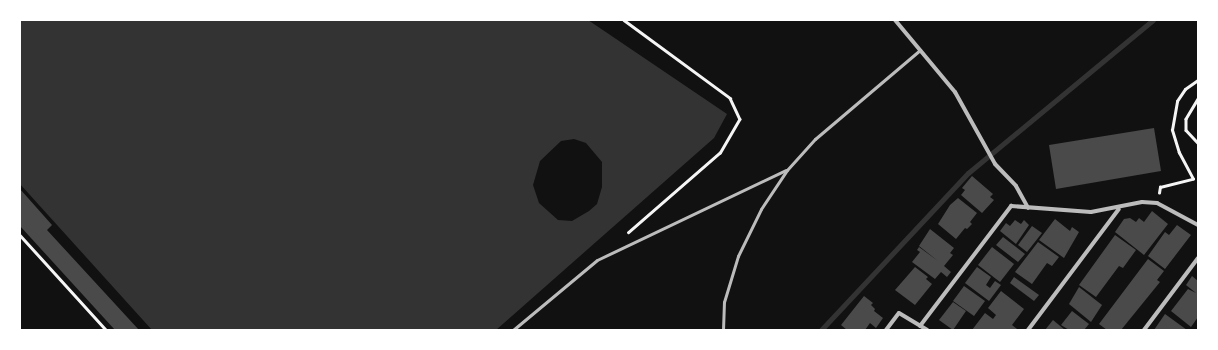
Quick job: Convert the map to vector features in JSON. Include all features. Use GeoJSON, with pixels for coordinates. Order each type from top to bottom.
{"type":"FeatureCollection","features":[{"type":"Feature","properties":{"kind":"street"},"geometry":{"type":"LineString","coordinates":[[895,20],[955,92],[995,164],[1016,186],[1028,208]]}},
{"type":"Feature","properties":{"kind":"street"},"geometry":{"type":"LineString","coordinates":[[920,326],[1011,206],[1091,212],[1119,209],[1142,202],[1157,203],[1198,225]]}},
{"type":"Feature","properties":{"kind":"street"},"geometry":{"type":"LineString","coordinates":[[1028,330],[1119,209]]}},
{"type":"Feature","properties":{"kind":"street"},"geometry":{"type":"LineString","coordinates":[[1144,330],[1198,258]]}},
{"type":"Feature","properties":{"kind":"street"},"geometry":{"type":"LineString","coordinates":[[886,330],[900,313],[926,330]]}},
{"type":"Feature","properties":{"kind":"lane"},"geometry":{"type":"LineString","coordinates":[[723,330],[724,302],[738,256],[760,209],[787,170],[815,139],[920,50]]}},
{"type":"Feature","properties":{"kind":"lane"},"geometry":{"type":"LineString","coordinates":[[513,330],[597,260],[787,170]]}},
{"type":"Feature","properties":{"kind":"path"},"geometry":{"type":"LineString","coordinates":[[624,20],[730,98],[740,118],[720,153],[626,235]]}},
{"type":"Feature","properties":{"kind":"path"},"geometry":{"type":"LineString","coordinates":[[1157,203],[1160,187],[1193,179],[1179,153],[1172,130],[1177,101],[1185,89],[1198,80]]}},
{"type":"Feature","properties":{"kind":"path"},"geometry":{"type":"LineString","coordinates":[[1198,99],[1186,119],[1186,130],[1198,143]]}},
{"type":"Feature","properties":{"kind":"path"},"geometry":{"type":"LineString","coordinates":[[20,235],[106,330]]}},
{"type":"Feature","properties":{"kind":"shaded area"},"geometry":{"type":"Polygon","coordinates":[[[20,20],[588,20],[727,114],[714,138],[496,330],[152,330],[20,184],[20,20]],[[574,139],[561,141],[540,161],[533,185],[539,203],[558,220],[572,221],[589,211],[597,204],[602,187],[602,162],[586,143],[574,139]]]}},
{"type":"Feature","properties":{"kind":"building"},"geometry":{"type":"Polygon","coordinates":[[[1154,128],[1161,171],[1056,189],[1049,145],[1154,128]]]}},
{"type":"Feature","properties":{"kind":"building"},"geometry":{"type":"Polygon","coordinates":[[[972,176],[993,194],[990,197],[994,200],[982,213],[961,195],[965,190],[962,188],[972,176]]]}},
{"type":"Feature","properties":{"kind":"building"},"geometry":{"type":"Polygon","coordinates":[[[20,189],[52,225],[47,230],[139,330],[115,330],[20,226],[20,189]]]}},
{"type":"Feature","properties":{"kind":"building"},"geometry":{"type":"Polygon","coordinates":[[[958,198],[977,213],[970,222],[972,224],[967,229],[965,228],[956,239],[938,224],[950,205],[958,198]]]}},
{"type":"Feature","properties":{"kind":"building"},"geometry":{"type":"Polygon","coordinates":[[[1152,211],[1168,224],[1144,255],[1115,232],[1124,219],[1130,218],[1136,222],[1139,218],[1144,222],[1152,211]]]}},
{"type":"Feature","properties":{"kind":"building"},"geometry":{"type":"Polygon","coordinates":[[[1055,219],[1070,231],[1072,227],[1079,232],[1064,258],[1039,240],[1055,219]]]}},
{"type":"Feature","properties":{"kind":"building"},"geometry":{"type":"Polygon","coordinates":[[[1015,220],[1021,224],[1024,220],[1029,225],[1016,244],[1000,231],[1006,223],[1010,226],[1015,220]]]}},
{"type":"Feature","properties":{"kind":"building"},"geometry":{"type":"Polygon","coordinates":[[[1177,225],[1191,235],[1165,269],[1148,256],[1165,232],[1169,235],[1177,225]]]}},
{"type":"Feature","properties":{"kind":"building"},"geometry":{"type":"Polygon","coordinates":[[[1032,226],[1042,233],[1027,252],[1018,245],[1032,226]]]}},
{"type":"Feature","properties":{"kind":"building"},"geometry":{"type":"Polygon","coordinates":[[[930,229],[954,248],[950,253],[953,255],[944,266],[951,272],[947,277],[941,272],[935,279],[912,262],[920,252],[917,250],[919,247],[938,261],[919,246],[930,229]]]}},
{"type":"Feature","properties":{"kind":"building"},"geometry":{"type":"Polygon","coordinates":[[[1115,235],[1136,250],[1123,268],[1119,266],[1096,297],[1079,285],[1115,235]]]}},
{"type":"Feature","properties":{"kind":"building"},"geometry":{"type":"Polygon","coordinates":[[[1003,237],[1025,254],[1018,262],[996,245],[1003,237]]]}},
{"type":"Feature","properties":{"kind":"building"},"geometry":{"type":"Polygon","coordinates":[[[1038,242],[1059,257],[1052,266],[1047,263],[1032,284],[1015,272],[1038,242]]]}},
{"type":"Feature","properties":{"kind":"building"},"geometry":{"type":"Polygon","coordinates":[[[992,247],[1014,264],[1000,282],[978,265],[992,247]]]}},
{"type":"Feature","properties":{"kind":"building"},"geometry":{"type":"Polygon","coordinates":[[[1148,259],[1164,271],[1157,280],[1160,282],[1121,330],[1107,330],[1099,324],[1148,259]]]}},
{"type":"Feature","properties":{"kind":"building"},"geometry":{"type":"Polygon","coordinates":[[[915,267],[928,277],[926,279],[932,284],[915,305],[895,290],[915,267]]]}},
{"type":"Feature","properties":{"kind":"building"},"geometry":{"type":"Polygon","coordinates":[[[977,267],[991,277],[986,285],[990,288],[995,281],[1001,285],[989,301],[965,283],[977,267]]]}},
{"type":"Feature","properties":{"kind":"building"},"geometry":{"type":"Polygon","coordinates":[[[1192,276],[1198,281],[1198,317],[1191,327],[1171,311],[1188,289],[1196,293],[1186,285],[1192,276]]]}},
{"type":"Feature","properties":{"kind":"building"},"geometry":{"type":"Polygon","coordinates":[[[1014,277],[1039,295],[1034,301],[1010,283],[1014,277]]]}},
{"type":"Feature","properties":{"kind":"building"},"geometry":{"type":"Polygon","coordinates":[[[964,286],[985,301],[974,316],[953,301],[964,286]]]}},
{"type":"Feature","properties":{"kind":"building"},"geometry":{"type":"Polygon","coordinates":[[[1079,287],[1102,305],[1091,322],[1069,304],[1079,287]]]}},
{"type":"Feature","properties":{"kind":"building"},"geometry":{"type":"Polygon","coordinates":[[[1001,291],[1024,309],[1012,325],[1017,329],[972,330],[985,313],[993,319],[996,315],[988,308],[1001,291]]]}},
{"type":"Feature","properties":{"kind":"building"},"geometry":{"type":"Polygon","coordinates":[[[864,296],[873,303],[871,305],[875,309],[874,311],[883,318],[876,328],[870,323],[865,330],[847,330],[841,325],[864,296]]]}},
{"type":"Feature","properties":{"kind":"building"},"geometry":{"type":"Polygon","coordinates":[[[953,302],[966,311],[953,330],[939,320],[953,302]]]}},
{"type":"Feature","properties":{"kind":"building"},"geometry":{"type":"Polygon","coordinates":[[[1072,311],[1089,324],[1084,330],[1069,330],[1061,325],[1072,311]]]}},
{"type":"Feature","properties":{"kind":"building"},"geometry":{"type":"Polygon","coordinates":[[[1165,314],[1187,330],[1154,330],[1165,314]]]}},
{"type":"Feature","properties":{"kind":"building"},"geometry":{"type":"Polygon","coordinates":[[[1053,320],[1065,330],[1045,330],[1053,320]]]}},
{"type":"Feature","properties":{"kind":"waterway"},"geometry":{"type":"LineString","coordinates":[[821,330],[968,173],[1153,20]]}}]}
